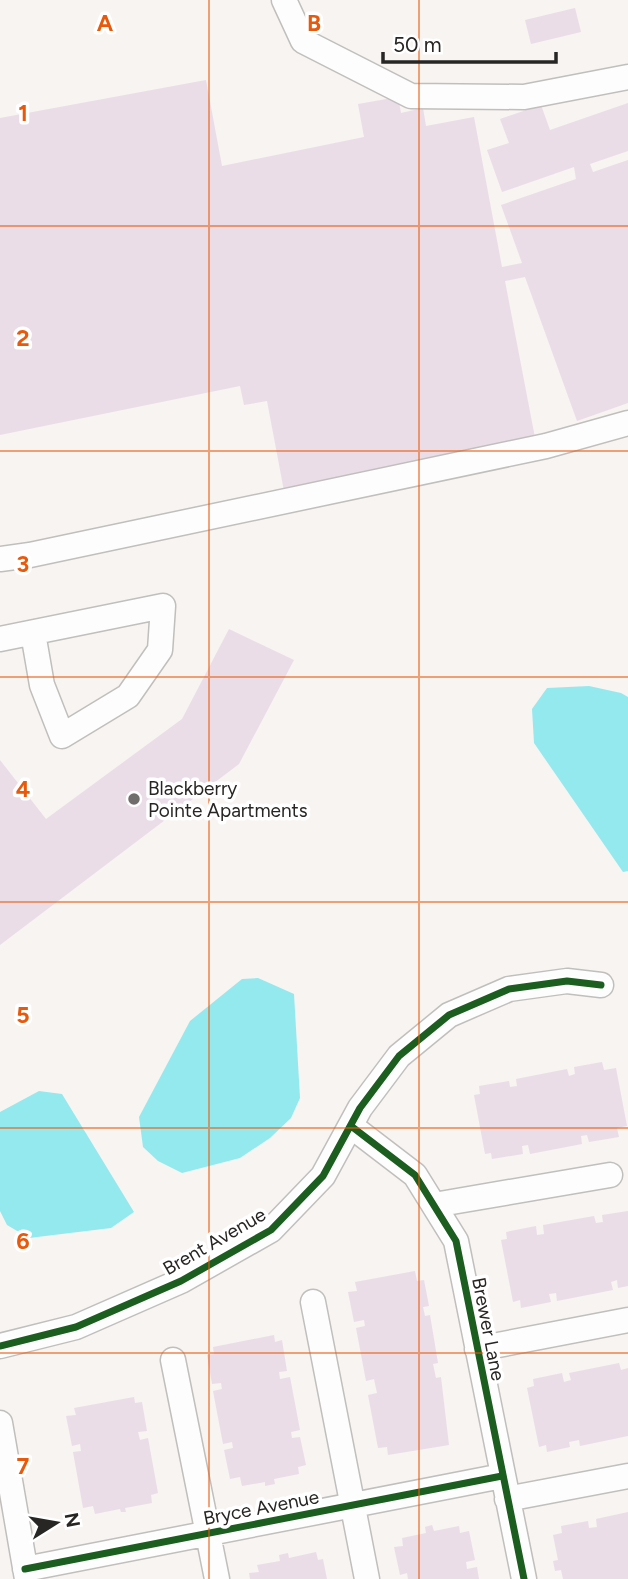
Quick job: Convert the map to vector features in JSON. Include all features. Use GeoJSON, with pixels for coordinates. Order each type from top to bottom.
{"type":"FeatureCollection","features":[{"type":"Feature","properties":{"kind":"street"},"geometry":{"type":"LineString","coordinates":[[284,0],[303,41],[411,96],[524,97],[628,77]]}},
{"type":"Feature","properties":{"kind":"street"},"geometry":{"type":"LineString","coordinates":[[0,559],[30,555],[546,446],[628,423]]}},
{"type":"Feature","properties":{"kind":"street"},"geometry":{"type":"LineString","coordinates":[[0,639],[33,632],[150,609],[163,606],[160,649],[128,696],[62,736],[42,685],[33,632]]}},
{"type":"Feature","properties":{"kind":"street","name":"Brent Avenue"},"geometry":{"type":"LineString","coordinates":[[0,1346],[76,1327],[181,1281],[271,1230],[323,1176],[360,1108],[399,1056],[449,1015],[509,989],[567,981],[601,985]]}},
{"type":"Feature","properties":{"kind":"street","name":"Brewer Lane"},"geometry":{"type":"LineString","coordinates":[[351,1126],[415,1175],[456,1241],[524,1579]]}},
{"type":"Feature","properties":{"kind":"street"},"geometry":{"type":"LineString","coordinates":[[433,1205],[610,1175]]}},
{"type":"Feature","properties":{"kind":"street"},"geometry":{"type":"LineString","coordinates":[[313,1302],[367,1579]]}},
{"type":"Feature","properties":{"kind":"street"},"geometry":{"type":"LineString","coordinates":[[477,1349],[628,1320]]}},
{"type":"Feature","properties":{"kind":"street"},"geometry":{"type":"LineString","coordinates":[[173,1360],[217,1579]]}},
{"type":"Feature","properties":{"kind":"street"},"geometry":{"type":"LineString","coordinates":[[0,1423],[26,1574]]}},
{"type":"Feature","properties":{"kind":"street","name":"Bryce Avenue"},"geometry":{"type":"LineString","coordinates":[[26,1574],[208,1533],[353,1505],[628,1476]]}},
{"type":"Feature","properties":{"kind":"water"},"geometry":{"type":"Polygon","coordinates":[[[589,686],[628,697],[628,871],[623,872],[534,743],[532,709],[547,688],[589,686]]]}},
{"type":"Feature","properties":{"kind":"water"},"geometry":{"type":"Polygon","coordinates":[[[258,978],[294,994],[300,1098],[291,1118],[270,1138],[240,1158],[182,1173],[158,1161],[143,1147],[139,1117],[190,1021],[242,979],[258,978]]]}},
{"type":"Feature","properties":{"kind":"water"},"geometry":{"type":"Polygon","coordinates":[[[39,1091],[62,1094],[134,1212],[111,1228],[29,1238],[7,1225],[0,1211],[0,1112],[39,1091]]]}},
{"type":"Feature","properties":{"kind":"building"},"geometry":{"type":"Polygon","coordinates":[[[575,8],[581,32],[531,44],[525,20],[575,8]]]}},
{"type":"Feature","properties":{"kind":"building"},"geometry":{"type":"Polygon","coordinates":[[[206,80],[222,166],[364,137],[358,104],[398,97],[401,113],[423,108],[426,126],[474,117],[502,267],[522,263],[501,205],[576,179],[574,167],[502,192],[487,150],[509,143],[500,119],[541,105],[550,130],[628,103],[628,151],[590,164],[593,172],[628,160],[628,403],[577,421],[525,277],[505,281],[536,443],[284,491],[267,401],[244,405],[240,386],[0,435],[0,118],[206,80]]]}},
{"type":"Feature","properties":{"kind":"building","name":"Blackberry Pointe Apartments"},"geometry":{"type":"Polygon","coordinates":[[[229,629],[294,660],[239,764],[0,945],[0,760],[46,819],[182,719],[229,629]]]}},
{"type":"Feature","properties":{"kind":"building"},"geometry":{"type":"Polygon","coordinates":[[[602,1062],[604,1070],[616,1068],[627,1126],[617,1128],[619,1137],[589,1142],[587,1135],[581,1136],[582,1144],[530,1154],[528,1145],[522,1146],[523,1154],[492,1159],[491,1153],[485,1154],[474,1095],[480,1094],[479,1086],[509,1081],[510,1087],[517,1086],[516,1079],[567,1069],[569,1076],[575,1074],[574,1067],[602,1062]]]}},
{"type":"Feature","properties":{"kind":"building"},"geometry":{"type":"Polygon","coordinates":[[[628,1211],[628,1286],[618,1288],[617,1280],[611,1282],[613,1290],[557,1301],[556,1293],[549,1294],[551,1302],[521,1308],[520,1300],[513,1302],[501,1240],[507,1239],[506,1232],[536,1226],[537,1235],[544,1234],[543,1225],[594,1216],[596,1223],[603,1222],[602,1215],[628,1211]]]}},
{"type":"Feature","properties":{"kind":"building"},"geometry":{"type":"Polygon","coordinates":[[[415,1271],[417,1281],[424,1280],[429,1306],[423,1307],[425,1316],[430,1315],[438,1363],[433,1364],[436,1378],[441,1377],[449,1445],[388,1455],[387,1447],[378,1448],[368,1395],[377,1393],[374,1379],[366,1381],[356,1328],[365,1326],[364,1320],[354,1322],[348,1292],[357,1291],[355,1282],[415,1271]]]}},
{"type":"Feature","properties":{"kind":"building"},"geometry":{"type":"Polygon","coordinates":[[[274,1335],[275,1342],[282,1340],[287,1371],[279,1372],[280,1379],[290,1377],[300,1430],[291,1432],[292,1438],[300,1437],[306,1465],[298,1467],[299,1474],[274,1479],[275,1484],[265,1486],[265,1482],[242,1486],[240,1477],[230,1479],[224,1450],[233,1448],[232,1442],[223,1444],[213,1391],[222,1389],[221,1383],[212,1384],[207,1355],[214,1354],[213,1347],[274,1335]]]}},
{"type":"Feature","properties":{"kind":"building"},"geometry":{"type":"Polygon","coordinates":[[[619,1363],[621,1370],[628,1368],[628,1436],[580,1446],[579,1440],[569,1442],[570,1447],[547,1452],[546,1445],[539,1447],[527,1388],[534,1386],[533,1379],[562,1373],[564,1382],[571,1380],[569,1373],[619,1363]]]}},
{"type":"Feature","properties":{"kind":"building"},"geometry":{"type":"Polygon","coordinates":[[[134,1397],[135,1403],[142,1402],[147,1431],[138,1432],[140,1440],[148,1438],[158,1493],[151,1495],[152,1503],[125,1508],[126,1512],[121,1512],[120,1509],[95,1514],[93,1506],[83,1508],[73,1452],[81,1451],[80,1444],[72,1446],[66,1416],[76,1415],[74,1408],[134,1397]]]}},
{"type":"Feature","properties":{"kind":"building"},"geometry":{"type":"Polygon","coordinates":[[[628,1512],[628,1579],[563,1579],[561,1570],[555,1571],[553,1561],[558,1560],[553,1535],[562,1533],[561,1526],[588,1521],[589,1528],[597,1527],[596,1519],[628,1512]]]}},
{"type":"Feature","properties":{"kind":"building"},"geometry":{"type":"Polygon","coordinates":[[[432,1525],[434,1531],[459,1526],[460,1533],[469,1531],[475,1560],[466,1562],[467,1569],[477,1567],[479,1579],[408,1579],[407,1573],[400,1575],[394,1547],[403,1546],[402,1538],[426,1533],[425,1527],[432,1525]]]}},
{"type":"Feature","properties":{"kind":"building"},"geometry":{"type":"Polygon","coordinates":[[[316,1552],[318,1560],[323,1559],[327,1579],[250,1579],[249,1573],[259,1572],[257,1565],[280,1561],[279,1555],[288,1553],[289,1558],[316,1552]]]}},
{"type":"Feature","properties":{"kind":"cycle path"},"geometry":{"type":"LineString","coordinates":[[0,1346],[76,1327],[181,1281],[271,1230],[323,1176],[360,1108],[399,1056],[449,1015],[509,989],[567,981],[601,985]]}},
{"type":"Feature","properties":{"kind":"cycle path"},"geometry":{"type":"LineString","coordinates":[[351,1126],[415,1175],[456,1241],[524,1579]]}},
{"type":"Feature","properties":{"kind":"cycle path"},"geometry":{"type":"LineString","coordinates":[[25,1569],[502,1476]]}},
{"type":"Feature","properties":{"kind":"place","name":"Blackberry Pointe Apartments"},"geometry":{"type":"Point","coordinates":[134,799]}}]}
